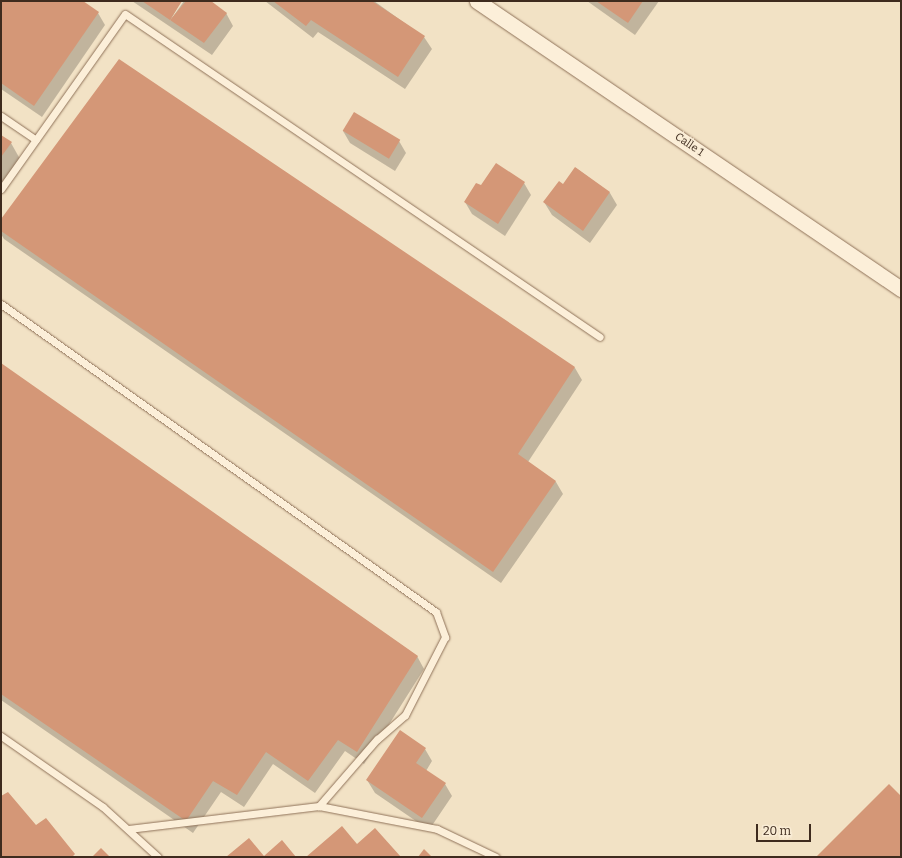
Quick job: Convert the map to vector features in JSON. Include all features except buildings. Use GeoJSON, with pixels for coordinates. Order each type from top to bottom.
{"type":"FeatureCollection","features":[{"type":"Feature","properties":{"kind":"street","name":"Calle 1"},"geometry":{"type":"LineString","coordinates":[[477,1],[901,289]]}},
{"type":"Feature","properties":{"kind":"lane"},"geometry":{"type":"LineString","coordinates":[[1,189],[125,14],[600,337]]}},
{"type":"Feature","properties":{"kind":"lane"},"geometry":{"type":"LineString","coordinates":[[1,116],[36,140]]}},
{"type":"Feature","properties":{"kind":"lane"},"geometry":{"type":"LineString","coordinates":[[1,304],[436,612],[445,637],[405,715],[376,739],[319,806]]}},
{"type":"Feature","properties":{"kind":"lane"},"geometry":{"type":"LineString","coordinates":[[1,736],[103,807],[158,857]]}},
{"type":"Feature","properties":{"kind":"lane"},"geometry":{"type":"LineString","coordinates":[[128,829],[319,806],[437,829],[496,857]]}}]}
